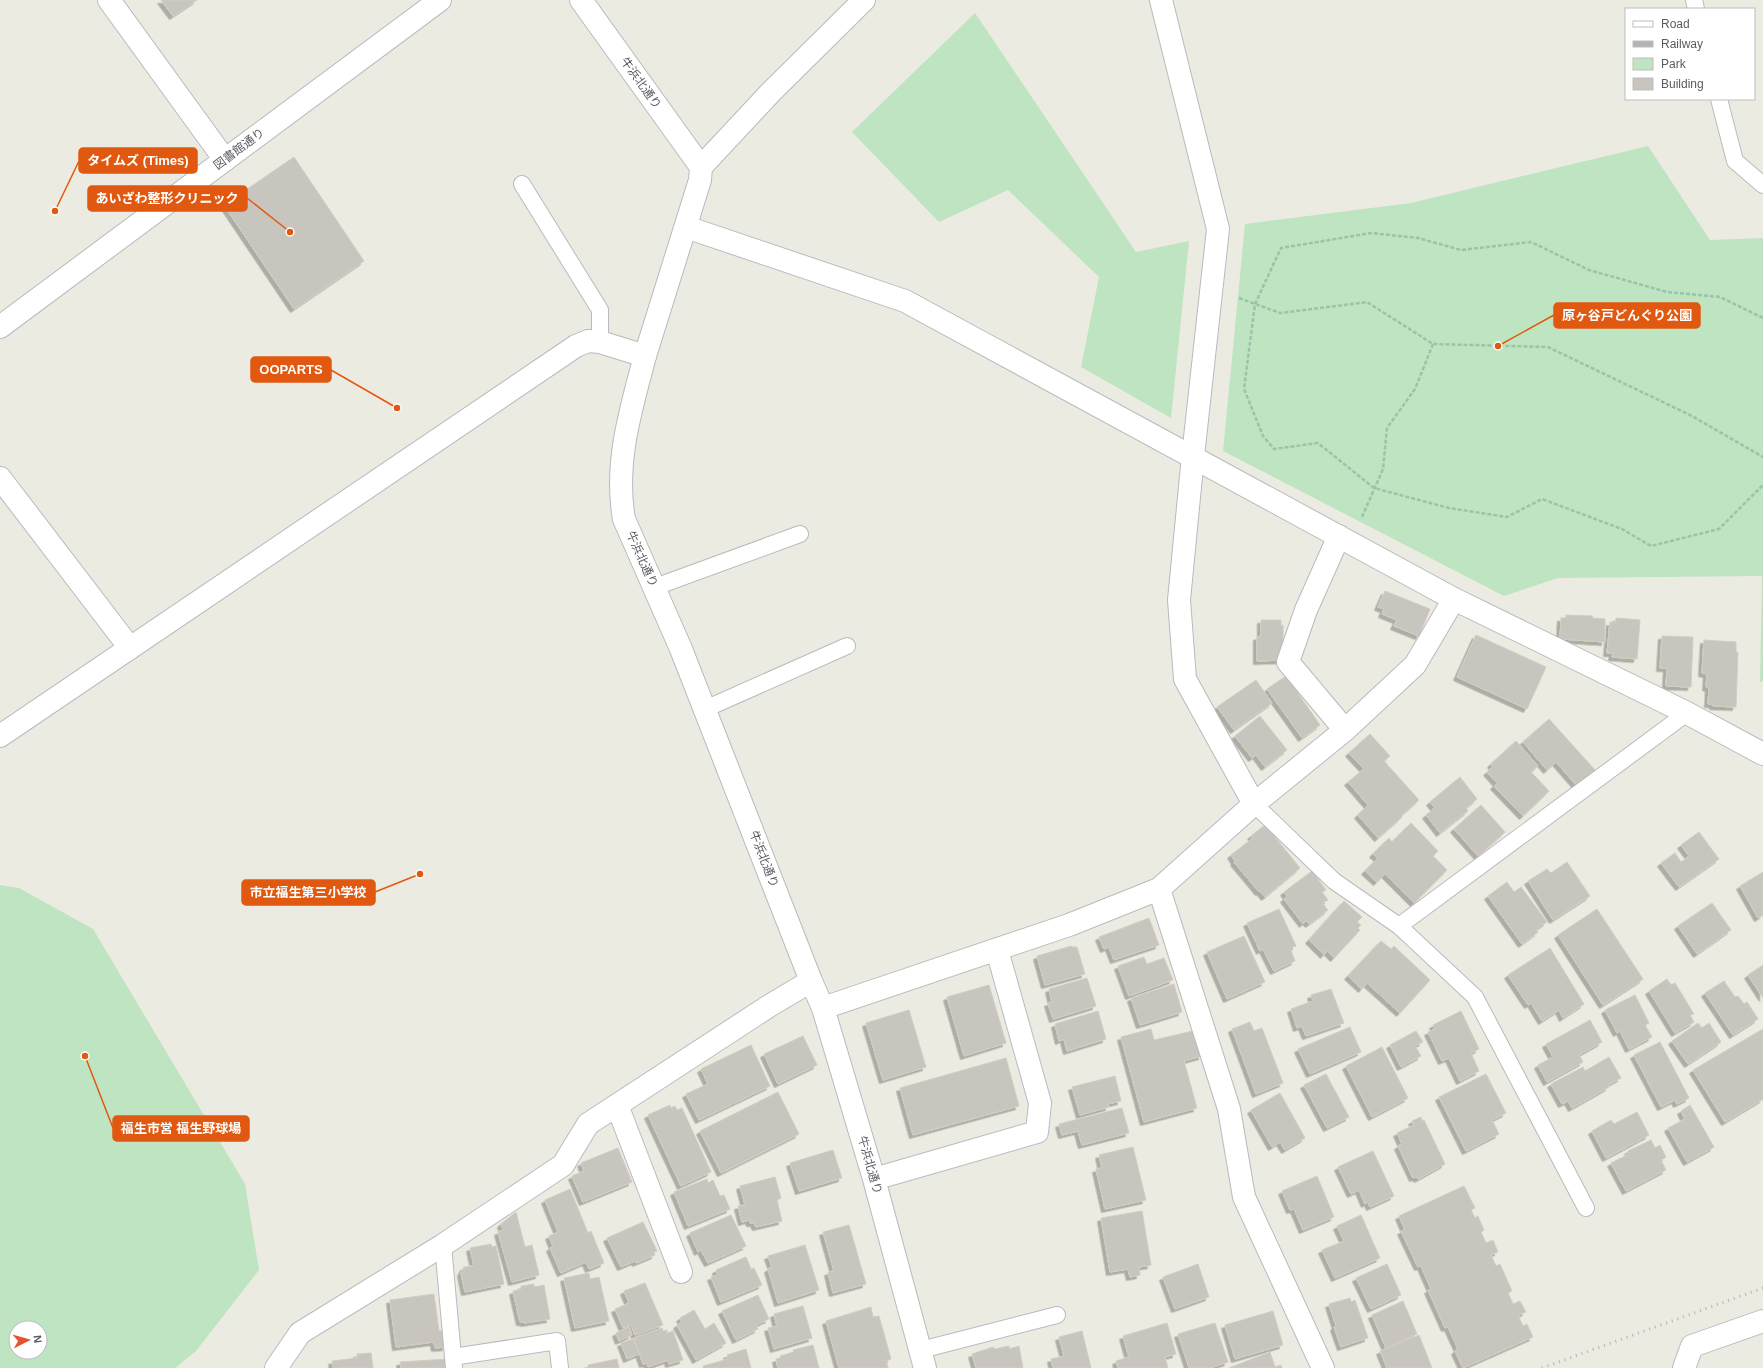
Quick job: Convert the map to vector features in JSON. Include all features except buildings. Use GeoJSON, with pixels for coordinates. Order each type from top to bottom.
{"type":"FeatureCollection","features":[{"type":"Feature","properties":{"kind":"street"},"geometry":{"type":"LineString","coordinates":[[108,0],[225,160]]}},
{"type":"Feature","properties":{"kind":"street","name":"図書館通り"},"geometry":{"type":"LineString","coordinates":[[0,327],[440,0]]}},
{"type":"Feature","properties":{"kind":"street","name":"牛浜北通り"},"geometry":{"type":"LineString","coordinates":[[581,0],[701,167],[700,180],[645,356],[621,456],[620,498],[624,518],[655,587],[705,708],[811,981],[823,1008],[874,1179],[923,1359]]}},
{"type":"Feature","properties":{"kind":"street"},"geometry":{"type":"LineString","coordinates":[[701,167],[771,92],[864,0]]}},
{"type":"Feature","properties":{"kind":"street"},"geometry":{"type":"LineString","coordinates":[[1161,0],[1218,229],[1179,600],[1185,679],[1254,804]]}},
{"type":"Feature","properties":{"kind":"street"},"geometry":{"type":"LineString","coordinates":[[686,227],[905,301],[1454,599],[1687,713],[1763,754]]}},
{"type":"Feature","properties":{"kind":"street"},"geometry":{"type":"LineString","coordinates":[[0,736],[571,349],[588,342],[600,342],[645,356]]}},
{"type":"Feature","properties":{"kind":"street"},"geometry":{"type":"LineString","coordinates":[[0,478],[130,648]]}},
{"type":"Feature","properties":{"kind":"street"},"geometry":{"type":"LineString","coordinates":[[1339,536],[1306,610],[1288,662],[1345,730]]}},
{"type":"Feature","properties":{"kind":"street"},"geometry":{"type":"LineString","coordinates":[[823,1008],[1069,925],[1159,889],[1254,804],[1345,730],[1415,664],[1454,599]]}},
{"type":"Feature","properties":{"kind":"street"},"geometry":{"type":"LineString","coordinates":[[1159,889],[1229,1109],[1244,1197],[1323,1368]]}},
{"type":"Feature","properties":{"kind":"street"},"geometry":{"type":"LineString","coordinates":[[874,1179],[1038,1132],[1040,1103],[997,950]]}},
{"type":"Feature","properties":{"kind":"street"},"geometry":{"type":"LineString","coordinates":[[276,1368],[300,1333],[443,1245],[563,1165],[588,1124],[769,1006],[811,981]]}},
{"type":"Feature","properties":{"kind":"street"},"geometry":{"type":"LineString","coordinates":[[617,1105],[681,1272]]}},
{"type":"Feature","properties":{"kind":"street"},"geometry":{"type":"LineString","coordinates":[[1684,1368],[1692,1346],[1763,1321]]}},
{"type":"Feature","properties":{"kind":"lane"},"geometry":{"type":"LineString","coordinates":[[1719,100],[1735,162],[1763,186]]}},
{"type":"Feature","properties":{"kind":"lane"},"geometry":{"type":"LineString","coordinates":[[522,184],[600,310],[600,342]]}},
{"type":"Feature","properties":{"kind":"lane"},"geometry":{"type":"LineString","coordinates":[[655,587],[800,534]]}},
{"type":"Feature","properties":{"kind":"lane"},"geometry":{"type":"LineString","coordinates":[[705,708],[847,646]]}},
{"type":"Feature","properties":{"kind":"lane"},"geometry":{"type":"LineString","coordinates":[[1399,926],[1687,713]]}},
{"type":"Feature","properties":{"kind":"lane"},"geometry":{"type":"LineString","coordinates":[[1254,804],[1334,881],[1399,926],[1475,997],[1586,1208]]}},
{"type":"Feature","properties":{"kind":"lane"},"geometry":{"type":"LineString","coordinates":[[443,1245],[453,1363],[557,1341],[560,1368]]}},
{"type":"Feature","properties":{"kind":"lane"},"geometry":{"type":"LineString","coordinates":[[923,1359],[1057,1315]]}},
{"type":"Feature","properties":{"kind":"path"},"geometry":{"type":"LineString","coordinates":[[1763,318],[1720,297],[1668,292],[1589,270],[1531,242],[1461,250],[1418,238],[1371,233],[1282,248],[1255,304],[1244,389],[1263,436],[1274,449],[1318,443],[1374,488],[1449,508],[1507,517],[1542,499],[1622,529],[1651,546],[1719,529],[1763,485]]}},
{"type":"Feature","properties":{"kind":"path"},"geometry":{"type":"LineString","coordinates":[[1212,287],[1280,313],[1367,302],[1433,344],[1548,347],[1692,416],[1763,457]]}},
{"type":"Feature","properties":{"kind":"path"},"geometry":{"type":"LineString","coordinates":[[1374,488],[1383,469],[1387,428],[1415,389],[1433,344]]}},
{"type":"Feature","properties":{"kind":"green space"},"geometry":{"type":"Polygon","coordinates":[[[975,13],[1136,252],[1189,241],[1171,418],[1081,367],[1099,277],[1008,190],[939,222],[852,132],[975,13]]]}},
{"type":"Feature","properties":{"kind":"green space"},"geometry":{"type":"Polygon","coordinates":[[[1648,146],[1710,240],[1763,238],[1763,681],[1760,682],[1762,576],[1558,578],[1504,596],[1223,451],[1245,224],[1411,203],[1648,146]]]}},
{"type":"Feature","properties":{"kind":"green space"},"geometry":{"type":"Polygon","coordinates":[[[0,885],[19,888],[93,929],[245,1184],[259,1270],[196,1351],[175,1368],[0,1368],[0,885]]]}},
{"type":"Feature","properties":{"kind":"railway"},"geometry":{"type":"LineString","coordinates":[[1542,1368],[1763,1288]]}},
{"type":"Feature","properties":{"kind":"place","name":"タイムズ (Times)"},"geometry":{"type":"Point","coordinates":[55,211]}},
{"type":"Feature","properties":{"kind":"place","name":"あいざわ整形クリニック"},"geometry":{"type":"Point","coordinates":[290,232]}},
{"type":"Feature","properties":{"kind":"place","name":"原ヶ谷戸どんぐり公園"},"geometry":{"type":"Point","coordinates":[1498,346]}},
{"type":"Feature","properties":{"kind":"place","name":"OOPARTS"},"geometry":{"type":"Point","coordinates":[397,408]}},
{"type":"Feature","properties":{"kind":"place","name":"市立福生第三小学校"},"geometry":{"type":"Point","coordinates":[420,874]}},
{"type":"Feature","properties":{"kind":"place","name":"福生市営 福生野球場"},"geometry":{"type":"Point","coordinates":[85,1056]}}]}
